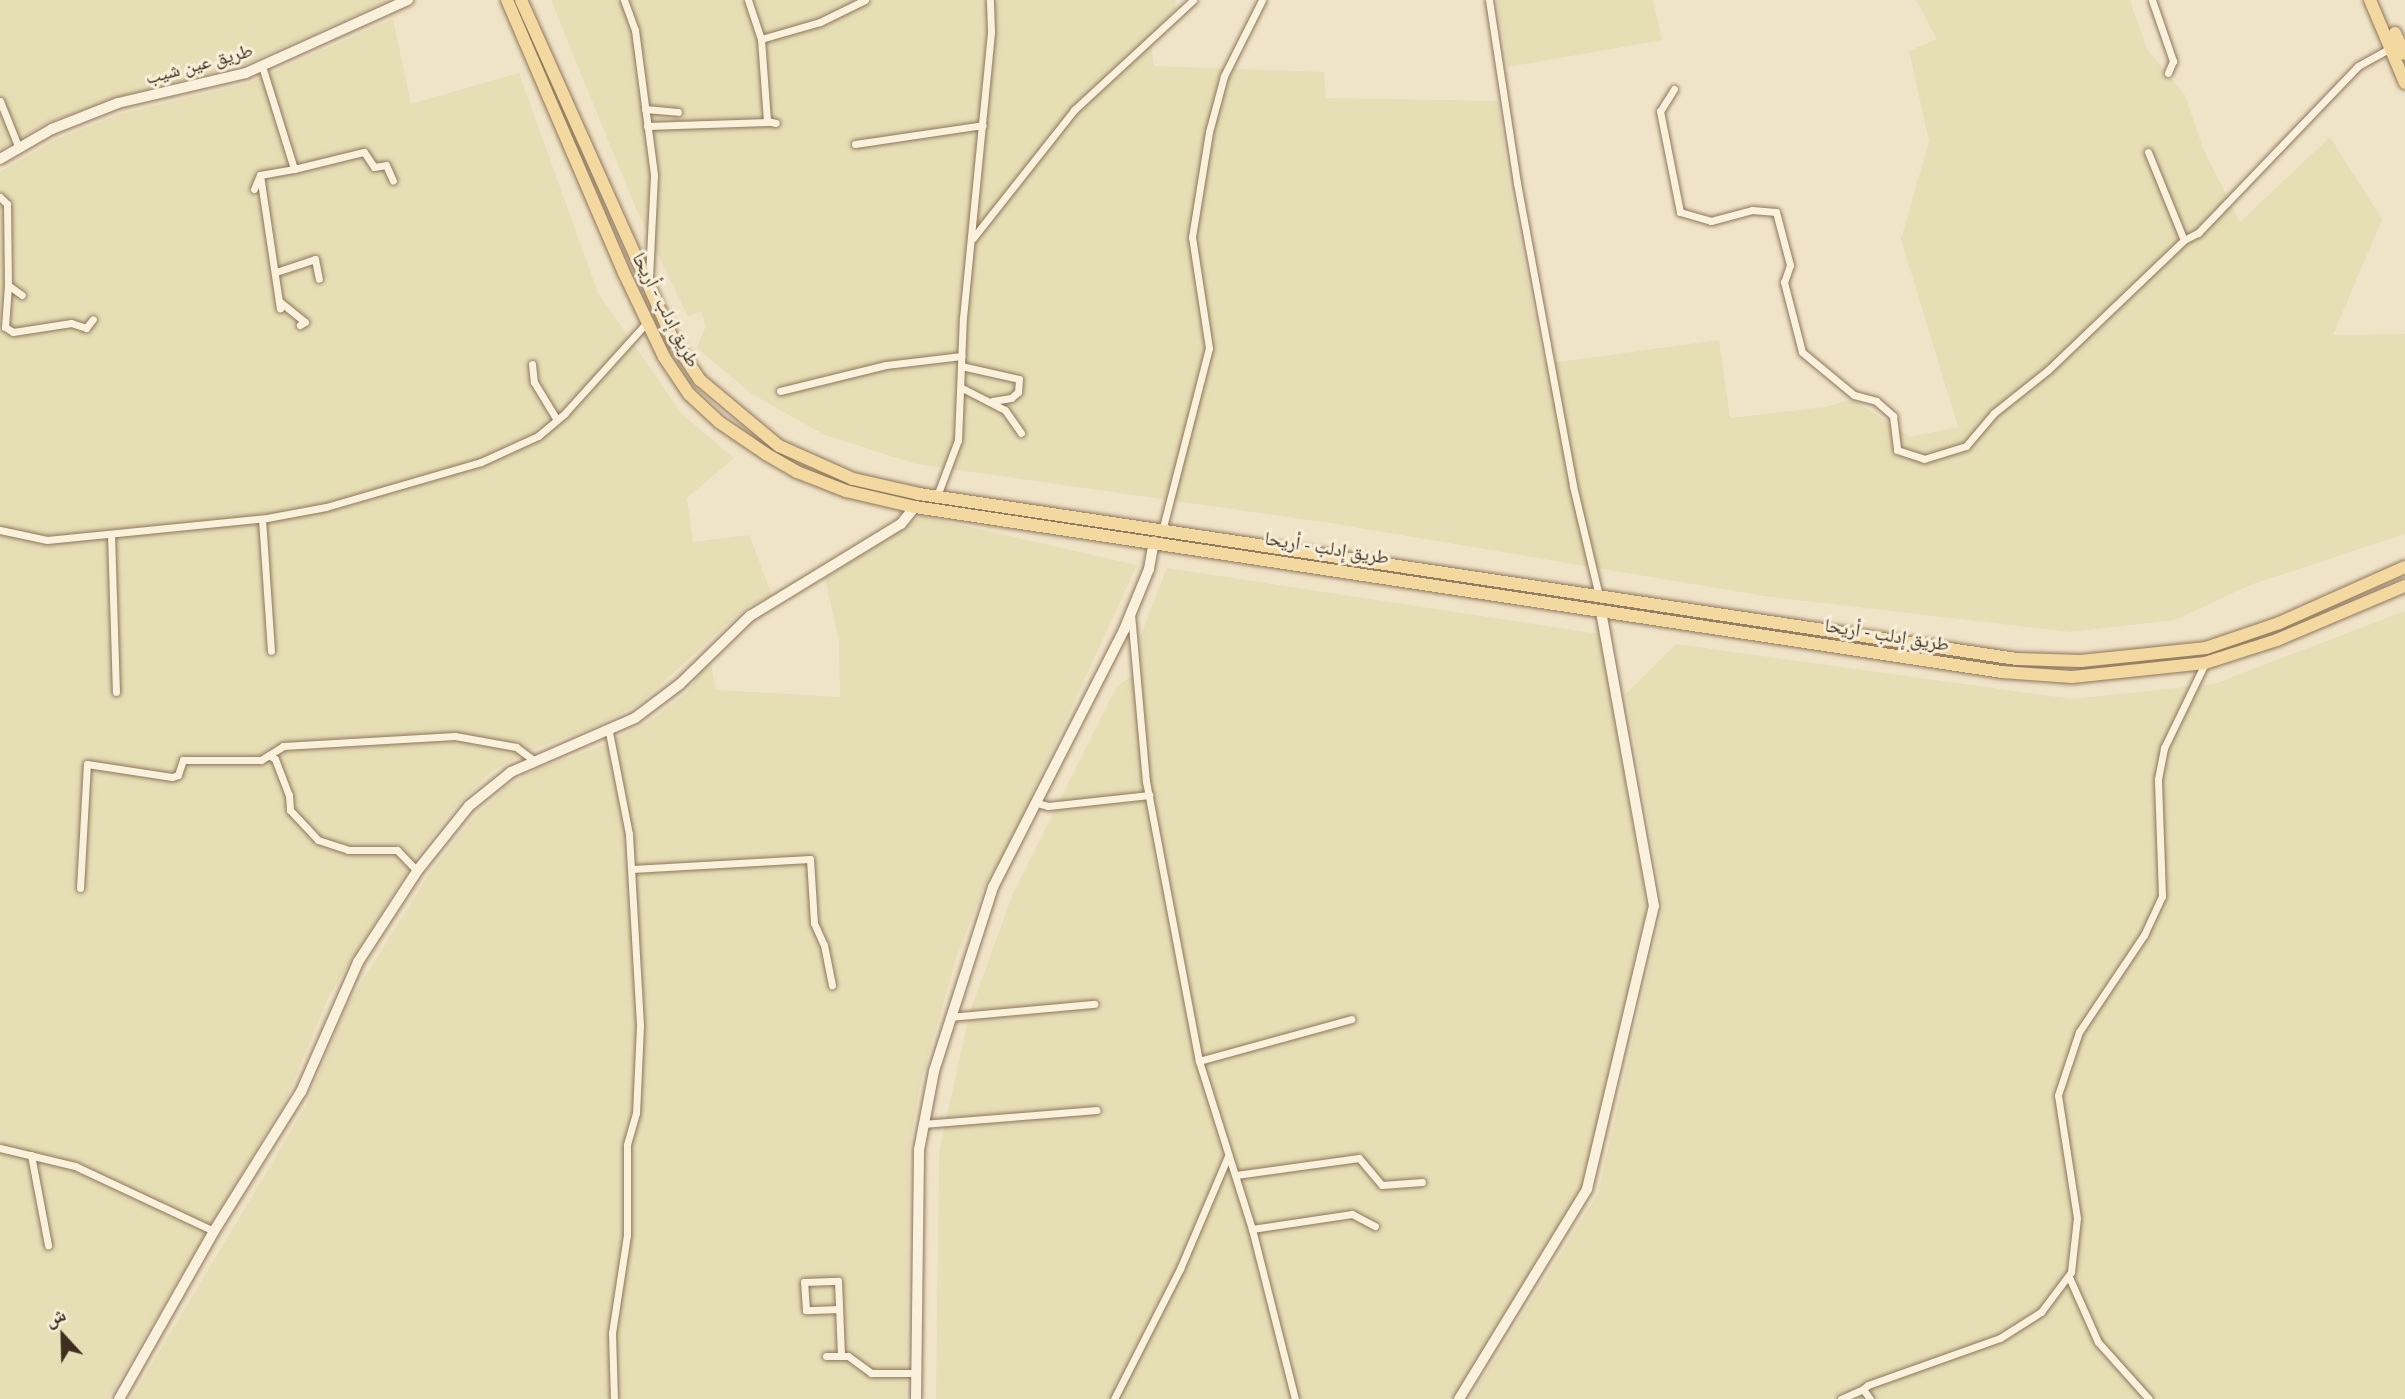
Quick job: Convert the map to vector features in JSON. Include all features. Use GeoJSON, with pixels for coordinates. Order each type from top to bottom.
{"type":"FeatureCollection","features":[{"type":"Feature","properties":{"kind":"main road","name":"طريق عين شيب"},"geometry":{"type":"LineString","coordinates":[[0,159],[18,146],[118,103],[262,66],[408,0]]}},
{"type":"Feature","properties":{"kind":"main road","name":"طريق إدلب - أريحا"},"geometry":{"type":"LineString","coordinates":[[507,0],[521,16],[673,340],[700,380],[779,446],[853,479],[1044,518],[1566,598],[1601,610],[2002,672],[2072,677],[2205,663],[2277,640],[2405,586]]}},
{"type":"Feature","properties":{"kind":"main road","name":"طريق إدلب - أريحا"},"geometry":{"type":"LineString","coordinates":[[521,0],[521,16],[648,321],[664,356],[690,394],[719,422],[797,472],[846,491],[915,507],[1044,518]]}},
{"type":"Feature","properties":{"kind":"main road"},"geometry":{"type":"LineString","coordinates":[[2370,0],[2402,51]]}},
{"type":"Feature","properties":{"kind":"main road"},"geometry":{"type":"LineString","coordinates":[[2379,0],[2402,51],[2405,83]]}},
{"type":"Feature","properties":{"kind":"main road","name":"طريق إدلب - أريحا"},"geometry":{"type":"LineString","coordinates":[[1566,598],[1599,596],[2017,659],[2081,661],[2206,648],[2279,623],[2405,567]]}},
{"type":"Feature","properties":{"kind":"street"},"geometry":{"type":"LineString","coordinates":[[624,0],[635,30],[655,202],[649,285]]}},
{"type":"Feature","properties":{"kind":"street"},"geometry":{"type":"LineString","coordinates":[[647,126],[772,123],[761,40],[748,0]]}},
{"type":"Feature","properties":{"kind":"street"},"geometry":{"type":"LineString","coordinates":[[761,40],[820,22],[865,0]]}},
{"type":"Feature","properties":{"kind":"street"},"geometry":{"type":"LineString","coordinates":[[937,496],[958,440],[962,388],[961,356],[992,31],[989,0]]}},
{"type":"Feature","properties":{"kind":"street"},"geometry":{"type":"LineString","coordinates":[[973,239],[1074,110],[1193,0]]}},
{"type":"Feature","properties":{"kind":"street"},"geometry":{"type":"LineString","coordinates":[[916,1399],[923,1124],[950,1017],[993,887],[1131,613],[1149,569],[1209,348],[1192,237],[1211,120],[1224,76],[1262,0]]}},
{"type":"Feature","properties":{"kind":"street"},"geometry":{"type":"LineString","coordinates":[[1489,0],[1517,183],[1573,486],[1599,596]]}},
{"type":"Feature","properties":{"kind":"street"},"geometry":{"type":"LineString","coordinates":[[2152,0],[2173,61],[2168,72]]}},
{"type":"Feature","properties":{"kind":"street"},"geometry":{"type":"LineString","coordinates":[[1674,89],[1660,111],[1680,212],[1711,221],[1752,210],[1776,212],[1790,265],[1784,282],[1802,352],[1854,395],[1876,401],[1893,416],[1897,450],[1913,459],[1944,455],[1966,446],[1993,413],[2048,370],[2184,240],[2198,233],[2358,66],[2402,51]]}},
{"type":"Feature","properties":{"kind":"street"},"geometry":{"type":"LineString","coordinates":[[262,66],[294,169]]}},
{"type":"Feature","properties":{"kind":"street"},"geometry":{"type":"LineString","coordinates":[[0,101],[18,146]]}},
{"type":"Feature","properties":{"kind":"street"},"geometry":{"type":"LineString","coordinates":[[645,109],[678,112]]}},
{"type":"Feature","properties":{"kind":"street"},"geometry":{"type":"LineString","coordinates":[[855,144],[982,125]]}},
{"type":"Feature","properties":{"kind":"street"},"geometry":{"type":"LineString","coordinates":[[260,175],[364,152],[374,167],[386,165],[393,181]]}},
{"type":"Feature","properties":{"kind":"street"},"geometry":{"type":"LineString","coordinates":[[2148,152],[2184,240]]}},
{"type":"Feature","properties":{"kind":"street"},"geometry":{"type":"LineString","coordinates":[[254,189],[260,175]]}},
{"type":"Feature","properties":{"kind":"street"},"geometry":{"type":"LineString","coordinates":[[260,175],[279,305],[305,322],[300,325]]}},
{"type":"Feature","properties":{"kind":"street"},"geometry":{"type":"LineString","coordinates":[[0,197],[7,204],[8,285],[5,327],[13,332],[71,323],[86,328],[93,319]]}},
{"type":"Feature","properties":{"kind":"street"},"geometry":{"type":"LineString","coordinates":[[276,272],[315,260],[319,279]]}},
{"type":"Feature","properties":{"kind":"street"},"geometry":{"type":"LineString","coordinates":[[8,285],[22,295]]}},
{"type":"Feature","properties":{"kind":"street"},"geometry":{"type":"LineString","coordinates":[[0,530],[47,540],[262,519],[326,507],[481,462],[538,436],[557,420],[648,321]]}},
{"type":"Feature","properties":{"kind":"street"},"geometry":{"type":"LineString","coordinates":[[780,391],[886,365],[961,356]]}},
{"type":"Feature","properties":{"kind":"street"},"geometry":{"type":"LineString","coordinates":[[532,364],[534,382],[557,420]]}},
{"type":"Feature","properties":{"kind":"street"},"geometry":{"type":"LineString","coordinates":[[961,366],[1020,379],[1018,393],[992,401]]}},
{"type":"Feature","properties":{"kind":"street"},"geometry":{"type":"LineString","coordinates":[[962,388],[1005,410],[1021,433]]}},
{"type":"Feature","properties":{"kind":"street"},"geometry":{"type":"LineString","coordinates":[[119,1399],[214,1231],[301,1092],[358,962],[417,871],[483,793],[533,760],[609,732],[635,719],[680,684],[750,616],[901,524],[915,507]]}},
{"type":"Feature","properties":{"kind":"street"},"geometry":{"type":"LineString","coordinates":[[262,519],[271,651]]}},
{"type":"Feature","properties":{"kind":"street"},"geometry":{"type":"LineString","coordinates":[[111,534],[116,692]]}},
{"type":"Feature","properties":{"kind":"street"},"geometry":{"type":"LineString","coordinates":[[1459,1399],[1587,1189],[1654,906],[1601,610]]}},
{"type":"Feature","properties":{"kind":"street"},"geometry":{"type":"LineString","coordinates":[[1131,613],[1149,795],[1199,1061],[1252,1229],[1295,1399]]}},
{"type":"Feature","properties":{"kind":"street"},"geometry":{"type":"LineString","coordinates":[[1841,1399],[2000,1338],[2041,1312],[2069,1277],[2077,1218],[2058,1095],[2079,1032],[2144,935],[2162,896],[2158,779],[2164,748],[2205,663]]}},
{"type":"Feature","properties":{"kind":"street"},"geometry":{"type":"LineString","coordinates":[[609,732],[632,869],[637,921],[639,1075],[636,1113],[627,1145],[627,1235],[612,1322],[614,1399]]}},
{"type":"Feature","properties":{"kind":"street"},"geometry":{"type":"LineString","coordinates":[[80,888],[87,764],[172,777],[178,775],[183,761],[253,761],[283,746],[455,736],[516,747],[533,760]]}},
{"type":"Feature","properties":{"kind":"street"},"geometry":{"type":"LineString","coordinates":[[269,755],[275,759],[289,794],[290,810],[318,841],[361,852],[397,850],[417,871]]}},
{"type":"Feature","properties":{"kind":"street"},"geometry":{"type":"LineString","coordinates":[[1037,803],[1048,806],[1149,795]]}},
{"type":"Feature","properties":{"kind":"street"},"geometry":{"type":"LineString","coordinates":[[632,869],[810,859],[814,923],[824,945],[832,985]]}},
{"type":"Feature","properties":{"kind":"street"},"geometry":{"type":"LineString","coordinates":[[950,1017],[1094,1004]]}},
{"type":"Feature","properties":{"kind":"street"},"geometry":{"type":"LineString","coordinates":[[1199,1061],[1351,1019]]}},
{"type":"Feature","properties":{"kind":"street"},"geometry":{"type":"LineString","coordinates":[[923,1124],[1097,1110]]}},
{"type":"Feature","properties":{"kind":"street"},"geometry":{"type":"LineString","coordinates":[[0,1148],[75,1166],[214,1231]]}},
{"type":"Feature","properties":{"kind":"street"},"geometry":{"type":"LineString","coordinates":[[31,1155],[48,1245]]}},
{"type":"Feature","properties":{"kind":"street"},"geometry":{"type":"LineString","coordinates":[[1114,1399],[1180,1269],[1228,1155]]}},
{"type":"Feature","properties":{"kind":"street"},"geometry":{"type":"LineString","coordinates":[[1236,1175],[1359,1158],[1382,1185],[1422,1182]]}},
{"type":"Feature","properties":{"kind":"street"},"geometry":{"type":"LineString","coordinates":[[1252,1229],[1352,1214],[1375,1226]]}},
{"type":"Feature","properties":{"kind":"street"},"geometry":{"type":"LineString","coordinates":[[2069,1277],[2098,1342],[2149,1399]]}},
{"type":"Feature","properties":{"kind":"street"},"geometry":{"type":"LineString","coordinates":[[839,1310],[806,1310],[804,1282],[838,1281],[841,1356]]}},
{"type":"Feature","properties":{"kind":"street"},"geometry":{"type":"LineString","coordinates":[[826,1356],[856,1358],[871,1373],[916,1373]]}},
{"type":"Feature","properties":{"kind":"street"},"geometry":{"type":"LineString","coordinates":[[1863,1389],[1870,1399]]}},
{"type":"Feature","properties":{"kind":"shaded area"},"geometry":{"type":"Polygon","coordinates":[[[0,0],[389,0],[243,65],[116,98],[49,122],[0,149],[0,0]]]}},
{"type":"Feature","properties":{"kind":"shaded area"},"geometry":{"type":"Polygon","coordinates":[[[551,0],[1175,0],[1176,9],[1150,36],[1154,66],[1324,72],[1326,98],[1498,101],[1509,185],[1544,364],[1719,340],[1730,418],[1826,407],[1852,399],[1910,437],[1958,427],[1901,239],[1929,141],[1909,51],[1937,39],[1916,0],[2130,0],[2147,49],[2185,95],[2204,151],[2240,222],[2330,137],[2382,219],[2333,335],[2405,334],[2405,534],[2250,585],[2175,620],[2070,632],[1764,596],[1330,523],[916,464],[825,435],[753,395],[697,348],[706,326],[701,311],[688,317],[634,204],[551,0]]]}},
{"type":"Feature","properties":{"kind":"shaded area"},"geometry":{"type":"Polygon","coordinates":[[[1497,0],[1653,0],[1662,40],[1508,67],[1497,0]]]}},
{"type":"Feature","properties":{"kind":"shaded area"},"geometry":{"type":"Polygon","coordinates":[[[393,19],[411,104],[519,73],[598,293],[682,414],[734,458],[687,498],[693,542],[749,535],[772,595],[745,608],[639,704],[594,727],[528,751],[491,772],[453,809],[414,861],[329,996],[287,1097],[108,1399],[0,1399],[0,172],[57,139],[121,114],[249,83],[393,19]]]}},
{"type":"Feature","properties":{"kind":"shaded area"},"geometry":{"type":"Polygon","coordinates":[[[921,516],[1137,565],[1032,794],[1021,829],[985,884],[957,956],[921,1081],[909,1150],[906,1399],[131,1399],[306,1106],[347,1005],[430,873],[469,823],[504,788],[537,769],[602,746],[650,721],[687,693],[710,659],[716,690],[840,697],[839,641],[825,578],[921,516]]]}},
{"type":"Feature","properties":{"kind":"shaded area"},"geometry":{"type":"Polygon","coordinates":[[[1167,568],[1599,634],[1647,906],[1583,1188],[1452,1399],[936,1399],[939,1152],[970,1012],[1012,896],[1117,686],[1142,669],[1140,637],[1167,568]]]}},
{"type":"Feature","properties":{"kind":"shaded area"},"geometry":{"type":"Polygon","coordinates":[[[2405,611],[2405,1399],[1470,1399],[1598,1194],[1663,906],[1626,694],[1676,644],[2072,699],[2214,684],[2405,611]]]}}]}
